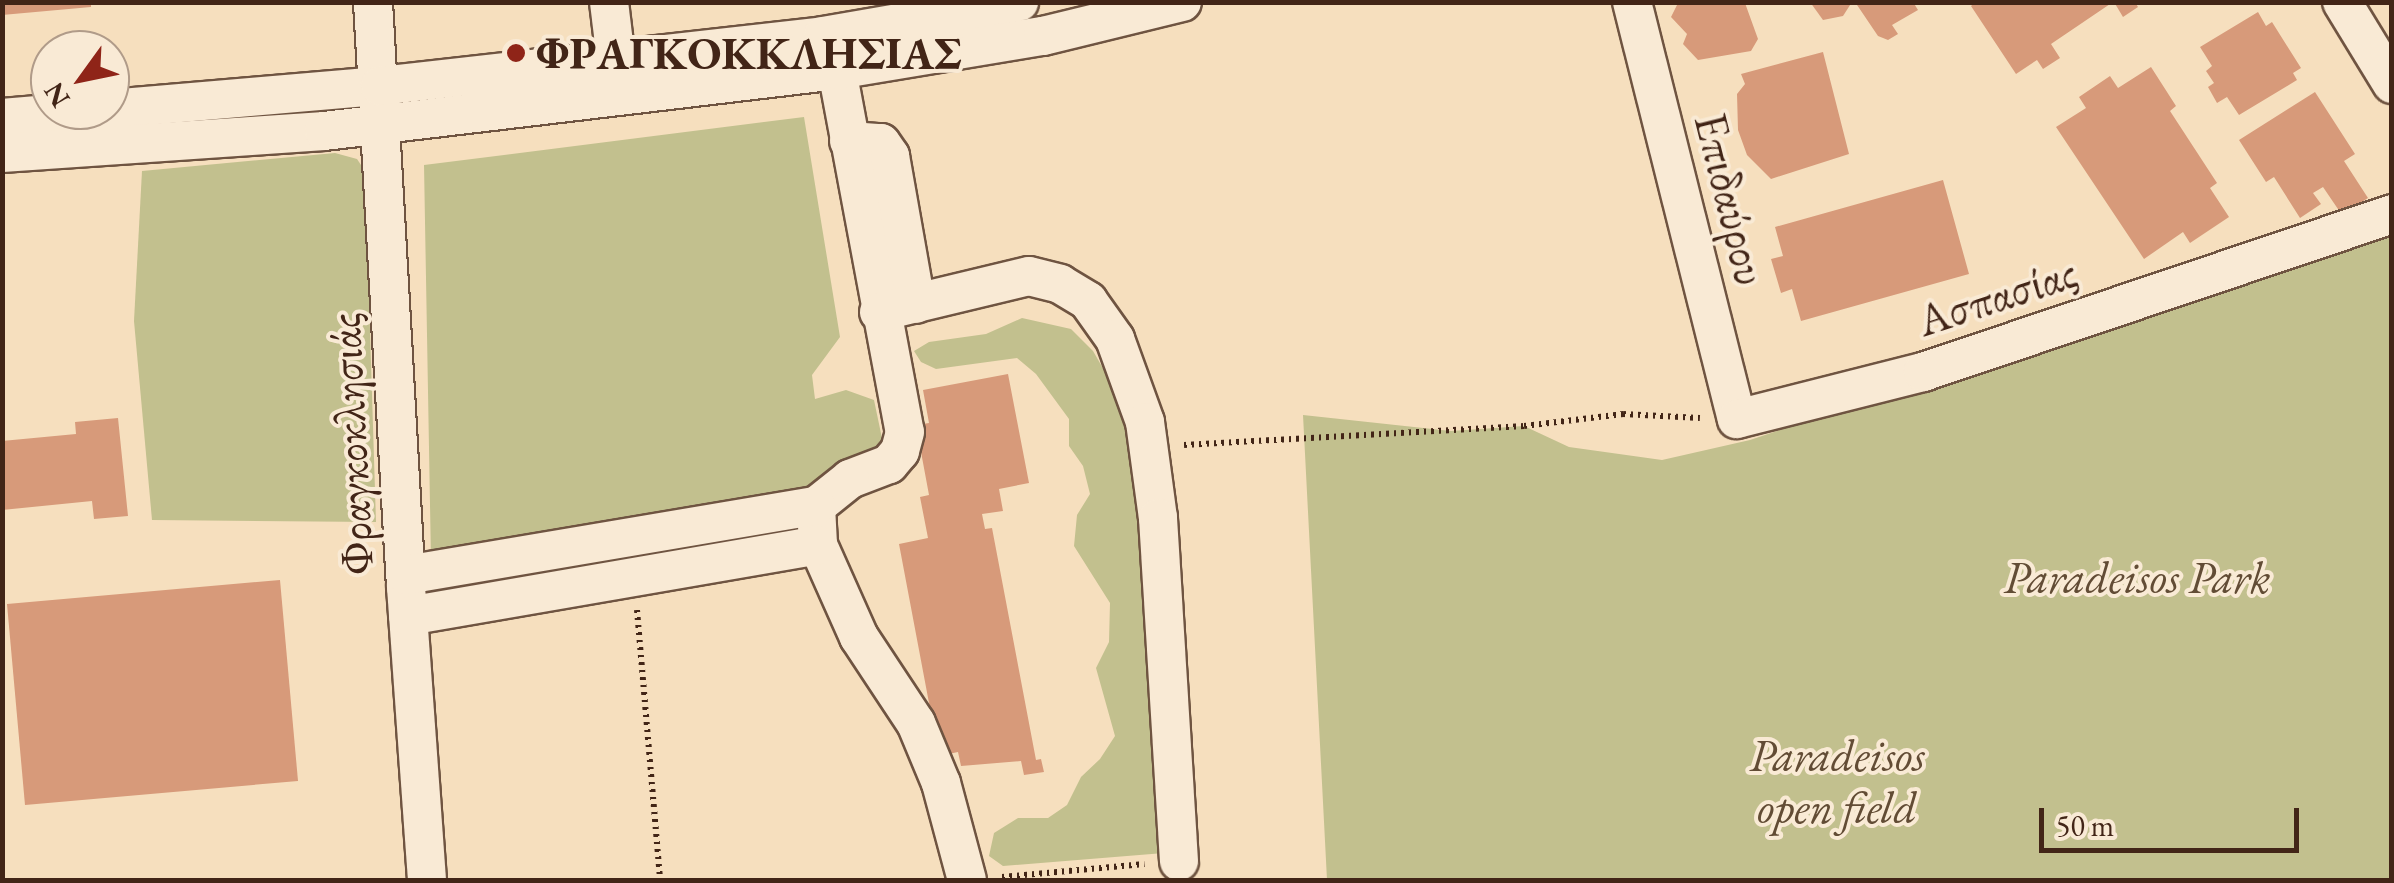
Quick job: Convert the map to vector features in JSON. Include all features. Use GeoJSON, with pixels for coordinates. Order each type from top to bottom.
{"type":"FeatureCollection","features":[{"type":"Feature","properties":{"kind":"street","name":"Φραγκοκλησιάς"},"geometry":{"type":"LineString","coordinates":[[373,2],[382,105],[408,616],[428,880]]}},
{"type":"Feature","properties":{"kind":"street"},"geometry":{"type":"LineString","coordinates":[[609,2],[616,60]]}},
{"type":"Feature","properties":{"kind":"street"},"geometry":{"type":"LineString","coordinates":[[130,109],[382,105],[616,60],[823,36],[1019,2]]}},
{"type":"Feature","properties":{"kind":"street"},"geometry":{"type":"LineString","coordinates":[[2,153],[382,105],[836,70],[1043,36],[1182,2]]}},
{"type":"Feature","properties":{"kind":"street","name":"Επιδαύρου"},"geometry":{"type":"LineString","coordinates":[[1632,2],[1738,419]]}},
{"type":"Feature","properties":{"kind":"street"},"geometry":{"type":"LineString","coordinates":[[2342,2],[2392,84]]}},
{"type":"Feature","properties":{"kind":"street"},"geometry":{"type":"LineString","coordinates":[[406,575],[816,506],[850,478],[889,464],[903,443],[905,432],[879,312],[836,70]]}},
{"type":"Feature","properties":{"kind":"street"},"geometry":{"type":"LineString","coordinates":[[2,118],[30,116]]}},
{"type":"Feature","properties":{"kind":"street"},"geometry":{"type":"LineString","coordinates":[[848,141],[881,143],[890,156],[916,304]]}},
{"type":"Feature","properties":{"kind":"street","name":"Ασπασίας"},"geometry":{"type":"LineString","coordinates":[[1738,419],[1924,372],[2392,214]]}},
{"type":"Feature","properties":{"kind":"street"},"geometry":{"type":"LineString","coordinates":[[879,312],[1029,276],[1060,284],[1088,302],[1115,339],[1145,422],[1158,518],[1180,861]]}},
{"type":"Feature","properties":{"kind":"street"},"geometry":{"type":"LineString","coordinates":[[816,506],[818,545],[859,637],[916,723],[940,783],[967,880]]}},
{"type":"Feature","properties":{"kind":"street"},"geometry":{"type":"LineString","coordinates":[[408,616],[818,545]]}},
{"type":"Feature","properties":{"kind":"path"},"geometry":{"type":"LineString","coordinates":[[1148,447],[1524,426],[1623,414],[1738,419]]}},
{"type":"Feature","properties":{"kind":"path"},"geometry":{"type":"LineString","coordinates":[[636,578],[660,880]]}},
{"type":"Feature","properties":{"kind":"path"},"geometry":{"type":"LineString","coordinates":[[967,880],[1180,861]]}},
{"type":"Feature","properties":{"kind":"green space"},"geometry":{"type":"Polygon","coordinates":[[[804,117],[840,337],[812,375],[815,399],[846,390],[874,400],[883,443],[824,486],[431,561],[424,165],[804,117]]]}},
{"type":"Feature","properties":{"kind":"green space"},"geometry":{"type":"Polygon","coordinates":[[[335,153],[357,159],[365,171],[376,522],[152,520],[134,321],[142,171],[335,153]]]}},
{"type":"Feature","properties":{"kind":"green space","name":"Paradeisos Park"},"geometry":{"type":"Polygon","coordinates":[[[2391,230],[2391,880],[1327,880],[1303,415],[1451,431],[1524,426],[1569,447],[1662,460],[1750,440],[2354,237],[2391,230]]]}},
{"type":"Feature","properties":{"kind":"green space"},"geometry":{"type":"Polygon","coordinates":[[[1022,318],[1071,329],[1093,351],[1119,396],[1135,456],[1164,853],[1003,866],[989,856],[994,833],[1018,818],[1048,818],[1067,805],[1081,777],[1100,759],[1115,736],[1096,668],[1109,642],[1110,603],[1074,546],[1077,515],[1090,494],[1083,466],[1069,446],[1069,419],[1036,374],[1017,358],[936,369],[921,362],[914,351],[929,342],[986,334],[1022,318]]]}},
{"type":"Feature","properties":{"kind":"building"},"geometry":{"type":"Polygon","coordinates":[[[2,2],[91,2],[91,7],[2,15],[2,2]]]}},
{"type":"Feature","properties":{"kind":"building"},"geometry":{"type":"Polygon","coordinates":[[[1810,2],[1852,2],[1843,16],[1823,20],[1810,2]]]}},
{"type":"Feature","properties":{"kind":"building"},"geometry":{"type":"Polygon","coordinates":[[[1855,2],[1913,2],[1918,10],[1892,25],[1898,34],[1888,40],[1878,36],[1855,2]]]}},
{"type":"Feature","properties":{"kind":"building"},"geometry":{"type":"Polygon","coordinates":[[[1976,2],[2113,2],[2051,44],[2060,58],[2043,69],[2037,60],[2016,74],[1971,6],[1976,2]]]}},
{"type":"Feature","properties":{"kind":"building"},"geometry":{"type":"Polygon","coordinates":[[[2114,2],[2135,2],[2138,7],[2123,17],[2114,2]]]}},
{"type":"Feature","properties":{"kind":"building"},"geometry":{"type":"Polygon","coordinates":[[[1678,3],[1745,3],[1758,39],[1751,51],[1698,60],[1683,44],[1687,34],[1671,17],[1678,3]]]}},
{"type":"Feature","properties":{"kind":"building"},"geometry":{"type":"Polygon","coordinates":[[[2258,12],[2266,26],[2272,22],[2301,68],[2293,73],[2297,80],[2239,115],[2227,97],[2217,103],[2208,87],[2214,83],[2206,71],[2212,66],[2200,47],[2258,12]]]}},
{"type":"Feature","properties":{"kind":"building"},"geometry":{"type":"Polygon","coordinates":[[[1823,52],[1849,154],[1771,179],[1747,155],[1738,130],[1737,94],[1745,84],[1741,74],[1823,52]]]}},
{"type":"Feature","properties":{"kind":"building"},"geometry":{"type":"Polygon","coordinates":[[[2151,67],[2176,106],[2170,111],[2217,183],[2210,188],[2229,217],[2190,243],[2183,232],[2144,259],[2056,127],[2086,108],[2079,97],[2110,76],[2118,88],[2151,67]]]}},
{"type":"Feature","properties":{"kind":"building"},"geometry":{"type":"Polygon","coordinates":[[[2315,92],[2355,154],[2344,161],[2368,198],[2342,215],[2323,187],[2313,193],[2321,204],[2300,218],[2274,177],[2266,182],[2239,140],[2315,92]]]}},
{"type":"Feature","properties":{"kind":"building"},"geometry":{"type":"Polygon","coordinates":[[[1943,180],[1969,274],[1801,321],[1792,289],[1781,293],[1771,259],[1783,256],[1775,227],[1943,180]]]}},
{"type":"Feature","properties":{"kind":"building"},"geometry":{"type":"Polygon","coordinates":[[[1008,374],[1029,483],[999,489],[1003,511],[982,514],[985,529],[992,528],[1036,760],[1041,759],[1044,772],[1024,775],[1021,761],[961,766],[958,752],[939,756],[899,544],[928,538],[920,497],[929,495],[916,425],[929,423],[923,390],[1008,374]]]}},
{"type":"Feature","properties":{"kind":"building"},"geometry":{"type":"Polygon","coordinates":[[[118,418],[128,516],[94,519],[92,501],[2,510],[2,441],[76,434],[75,422],[118,418]]]}},
{"type":"Feature","properties":{"kind":"building"},"geometry":{"type":"Polygon","coordinates":[[[280,580],[298,781],[25,805],[7,604],[280,580]]]}},
{"type":"Feature","properties":{"kind":"place","name":"ΦΡΑΓΚΟΚΚΛΗΣΙΑΣ"},"geometry":{"type":"Point","coordinates":[516,53]}},
{"type":"Feature","properties":{"kind":"park label","name":"Paradeisos open field"},"geometry":{"type":"Point","coordinates":[1837,782]}}]}
